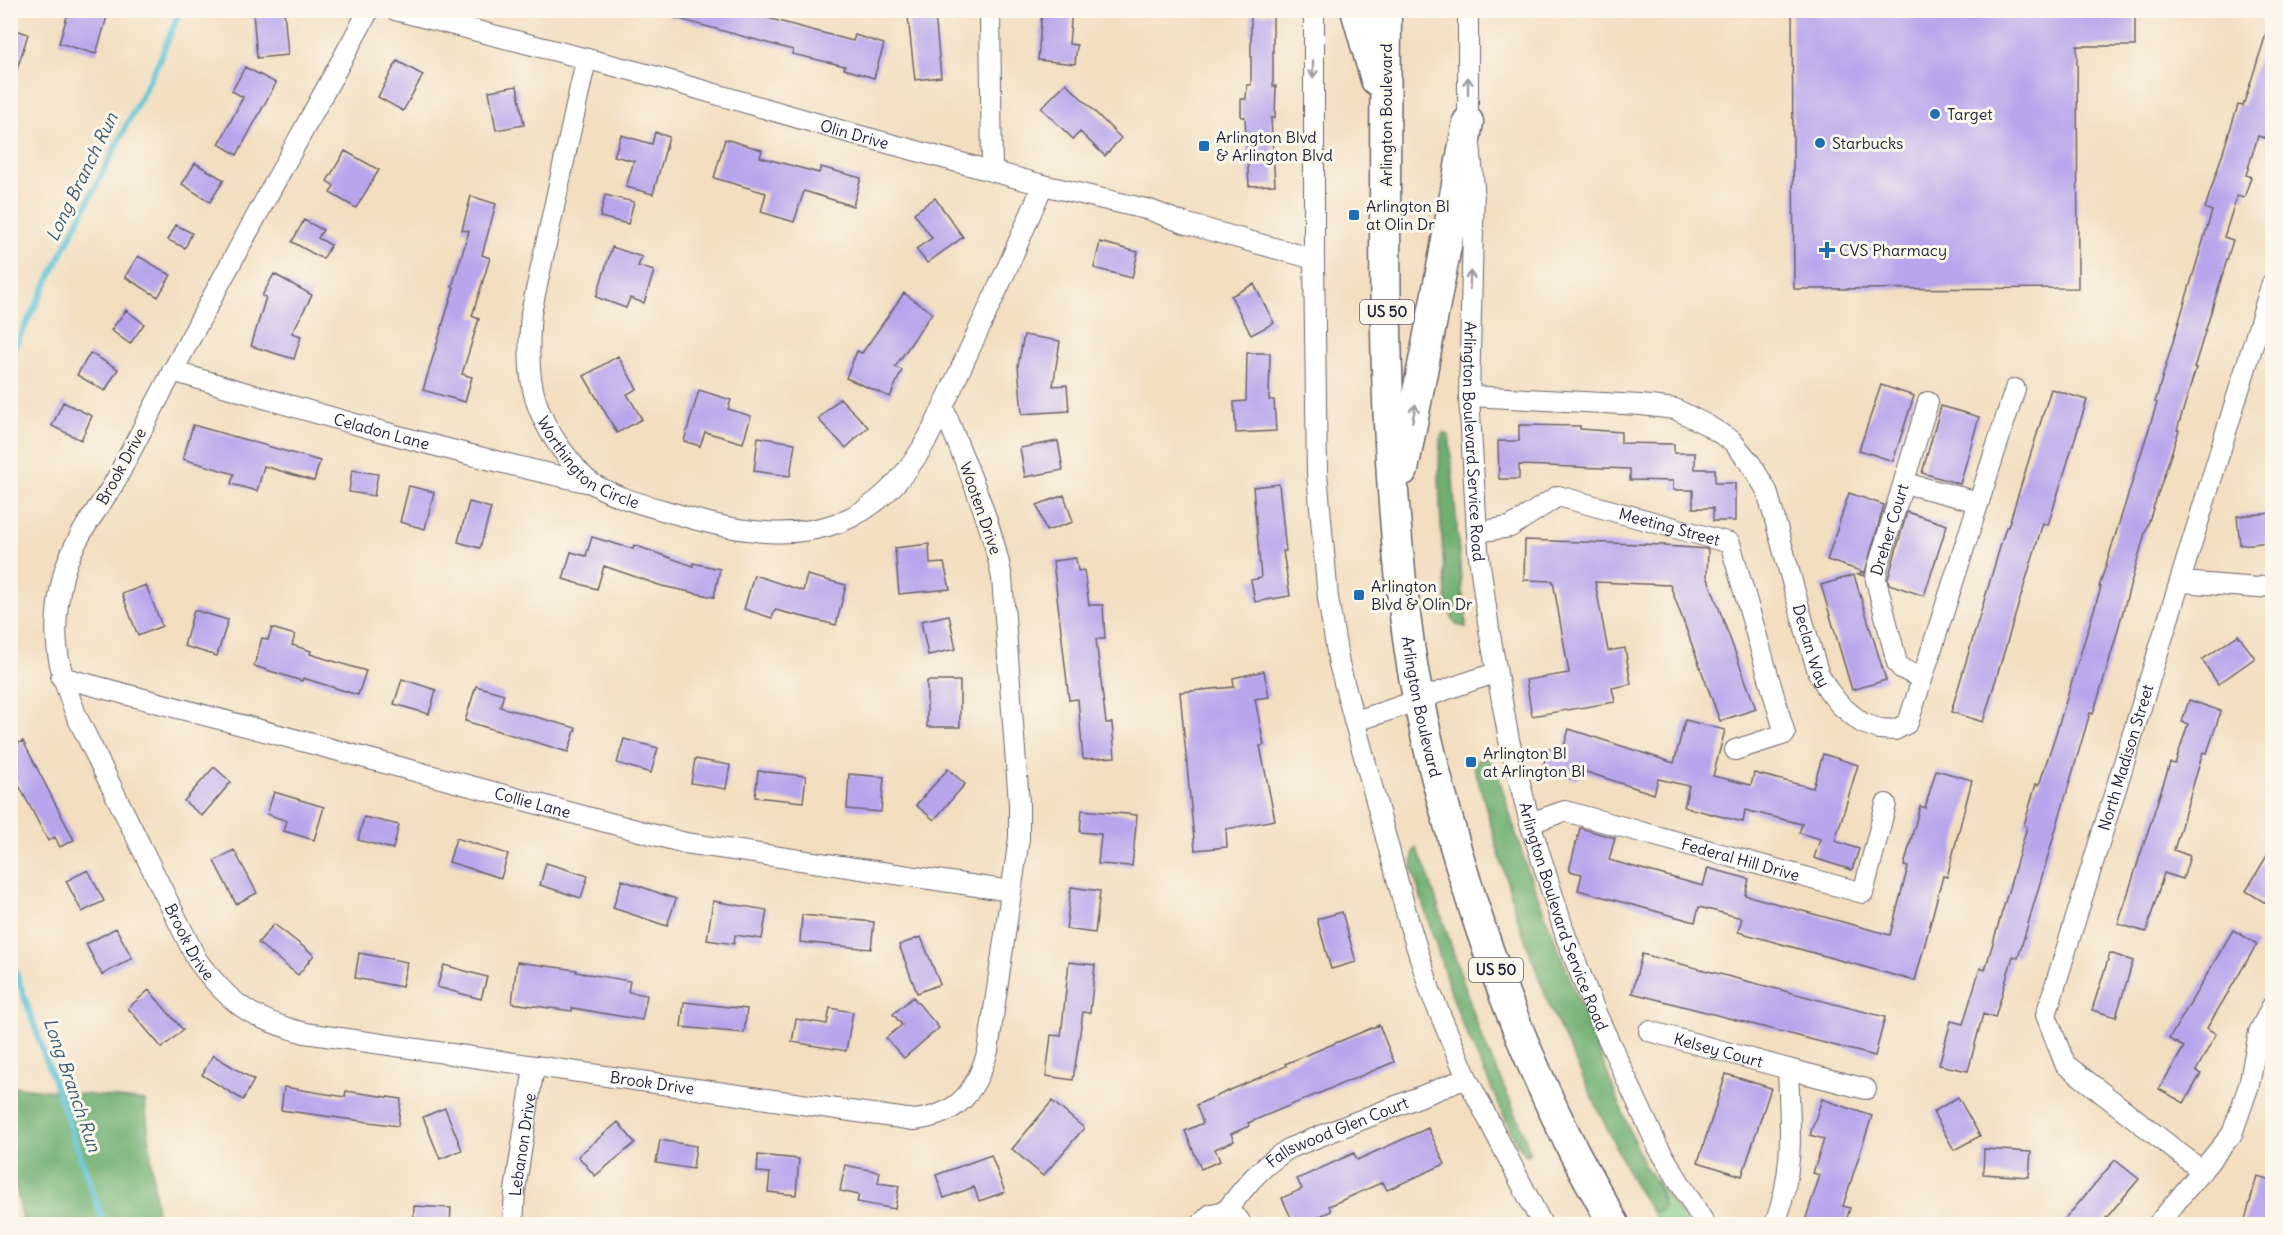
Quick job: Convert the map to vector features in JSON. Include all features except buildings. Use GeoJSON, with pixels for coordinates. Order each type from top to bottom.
{"type":"FeatureCollection","features":[{"type":"Feature","properties":{"kind":"highway"},"geometry":{"type":"LineString","coordinates":[[1356,10],[1386,112]]}},
{"type":"Feature","properties":{"kind":"highway","name":"Arlington Boulevard"},"geometry":{"type":"LineString","coordinates":[[1386,10],[1388,386],[1394,512],[1410,651],[1428,748],[1470,901],[1509,1007],[1569,1142],[1614,1224]]}},
{"type":"Feature","properties":{"kind":"highway"},"geometry":{"type":"LineString","coordinates":[[1394,512],[1468,122]]}},
{"type":"Feature","properties":{"kind":"street","name":"Brook Drive"},"geometry":{"type":"LineString","coordinates":[[369,10],[172,371],[114,483],[71,550],[58,605],[57,647],[62,677],[77,717],[197,960],[213,982],[250,1014],[274,1025],[305,1033],[914,1120],[948,1111],[962,1102],[981,1075],[988,1051],[1011,891]]}},
{"type":"Feature","properties":{"kind":"street","name":"Olin Drive"},"geometry":{"type":"LineString","coordinates":[[395,10],[650,75],[992,171],[1150,210],[1184,223],[1314,259]]}},
{"type":"Feature","properties":{"kind":"street"},"geometry":{"type":"LineString","coordinates":[[990,10],[992,171]]}},
{"type":"Feature","properties":{"kind":"street"},"geometry":{"type":"LineString","coordinates":[[1314,10],[1314,259],[1318,501],[1328,598],[1339,664],[1409,923],[1431,993],[1467,1078],[1542,1224]]}},
{"type":"Feature","properties":{"kind":"street","name":"Arlington Boulevard Service Road"},"geometry":{"type":"LineString","coordinates":[[1468,10],[1468,122],[1473,187],[1469,396],[1482,585],[1509,741],[1530,823],[1566,937],[1604,1032],[1658,1147],[1705,1224]]}},
{"type":"Feature","properties":{"kind":"street","name":"Worthington Circle"},"geometry":{"type":"LineString","coordinates":[[586,60],[533,301],[528,350],[529,375],[536,403],[545,425],[555,442],[579,472],[591,483],[617,496],[694,519],[747,531],[782,533],[811,531],[871,507],[890,491],[908,471],[923,448],[943,407]]}},
{"type":"Feature","properties":{"kind":"street"},"geometry":{"type":"LineString","coordinates":[[943,407],[1043,184]]}},
{"type":"Feature","properties":{"kind":"street","name":"North Madison Street"},"geometry":{"type":"LineString","coordinates":[[2202,1171],[2065,1064],[2046,1015],[2268,315],[2272,284]]}},
{"type":"Feature","properties":{"kind":"street","name":"Celadon Lane"},"geometry":{"type":"LineString","coordinates":[[172,371],[500,463],[591,483]]}},
{"type":"Feature","properties":{"kind":"street","name":"Declan Way"},"geometry":{"type":"LineString","coordinates":[[1469,396],[1641,405],[1675,409],[1707,424],[1732,441],[1751,464],[1767,491],[1818,672],[1828,690],[1840,705],[1862,723],[1879,729],[1895,730],[1908,723],[2015,389]]}},
{"type":"Feature","properties":{"kind":"street","name":"Dreher Court"},"geometry":{"type":"LineString","coordinates":[[1922,678],[1901,668],[1898,663],[1876,580],[1876,570],[1928,402]]}},
{"type":"Feature","properties":{"kind":"street","name":"Wooten Drive"},"geometry":{"type":"LineString","coordinates":[[943,407],[986,516],[996,547],[1002,578],[1019,803],[1019,838],[1011,891]]}},
{"type":"Feature","properties":{"kind":"street"},"geometry":{"type":"LineString","coordinates":[[1904,483],[1978,502]]}},
{"type":"Feature","properties":{"kind":"street","name":"Meeting Street"},"geometry":{"type":"LineString","coordinates":[[1477,532],[1510,527],[1558,496],[1730,543],[1785,734],[1735,750]]}},
{"type":"Feature","properties":{"kind":"street"},"geometry":{"type":"LineString","coordinates":[[2182,582],[2258,588],[2272,584]]}},
{"type":"Feature","properties":{"kind":"street"},"geometry":{"type":"LineString","coordinates":[[1353,721],[1385,713],[1496,673]]}},
{"type":"Feature","properties":{"kind":"street","name":"Collie Lane"},"geometry":{"type":"LineString","coordinates":[[62,677],[676,840],[1011,891]]}},
{"type":"Feature","properties":{"kind":"street","name":"Federal Hill Drive"},"geometry":{"type":"LineString","coordinates":[[1530,823],[1565,811],[1863,893],[1886,804]]}},
{"type":"Feature","properties":{"kind":"street"},"geometry":{"type":"LineString","coordinates":[[2158,1224],[2232,1134],[2249,1085],[2259,1032],[2272,1006]]}},
{"type":"Feature","properties":{"kind":"street","name":"Kelsey Court"},"geometry":{"type":"LineString","coordinates":[[1649,1031],[1866,1089]]}},
{"type":"Feature","properties":{"kind":"street","name":"Lebanon Drive"},"geometry":{"type":"LineString","coordinates":[[513,1224],[515,1191],[534,1066]]}},
{"type":"Feature","properties":{"kind":"street"},"geometry":{"type":"LineString","coordinates":[[1775,1224],[1788,1180],[1791,1151],[1788,1069]]}},
{"type":"Feature","properties":{"kind":"street","name":"Fallswood Glen Court"},"geometry":{"type":"LineString","coordinates":[[1202,1224],[1211,1214],[1234,1218],[1253,1176],[1271,1160],[1290,1148],[1467,1078]]}},
{"type":"Feature","properties":{"kind":"green space"},"geometry":{"type":"Polygon","coordinates":[[[1443,433],[1449,435],[1450,443],[1466,627],[1456,625],[1447,607],[1439,488],[1440,444],[1443,433]]]}},
{"type":"Feature","properties":{"kind":"green space"},"geometry":{"type":"Polygon","coordinates":[[[1483,757],[1488,758],[1498,775],[1526,866],[1643,1164],[1659,1190],[1663,1208],[1657,1213],[1649,1207],[1633,1183],[1551,1010],[1517,917],[1474,766],[1477,760],[1483,757]]]}},
{"type":"Feature","properties":{"kind":"green space"},"geometry":{"type":"Polygon","coordinates":[[[1416,848],[1426,869],[1480,1033],[1519,1121],[1530,1151],[1529,1156],[1515,1140],[1461,1021],[1412,869],[1413,852],[1416,848]]]}},
{"type":"Feature","properties":{"kind":"green space"},"geometry":{"type":"Polygon","coordinates":[[[10,1086],[145,1101],[158,1224],[24,1224],[11,1166],[10,1086]]]}},
{"type":"Feature","properties":{"kind":"green space"},"geometry":{"type":"Polygon","coordinates":[[[1654,1178],[1687,1224],[1660,1224],[1649,1207],[1657,1213],[1663,1199],[1654,1178]]]}},
{"type":"Feature","properties":{"kind":"waterway","name":"Long Branch Run"},"geometry":{"type":"LineString","coordinates":[[10,356],[159,61],[180,10]]}},
{"type":"Feature","properties":{"kind":"waterway","name":"Long Branch Run"},"geometry":{"type":"LineString","coordinates":[[10,956],[104,1224]]}},
{"type":"Feature","properties":{"kind":"place","name":"Target"},"geometry":{"type":"Point","coordinates":[1935,114]}},
{"type":"Feature","properties":{"kind":"place","name":"Starbucks"},"geometry":{"type":"Point","coordinates":[1820,143]}},
{"type":"Feature","properties":{"kind":"place","name":"Arlington Blvd & Arlington Blvd"},"geometry":{"type":"Point","coordinates":[1204,146]}},
{"type":"Feature","properties":{"kind":"place","name":"Arlington Bl at Olin Dr"},"geometry":{"type":"Point","coordinates":[1354,215]}},
{"type":"Feature","properties":{"kind":"place","name":"CVS Pharmacy"},"geometry":{"type":"Point","coordinates":[1827,250]}},
{"type":"Feature","properties":{"kind":"place","name":"Arlington Blvd & Olin Dr"},"geometry":{"type":"Point","coordinates":[1359,595]}},
{"type":"Feature","properties":{"kind":"place","name":"Arlington Bl at Arlington Bl"},"geometry":{"type":"Point","coordinates":[1471,762]}}]}
